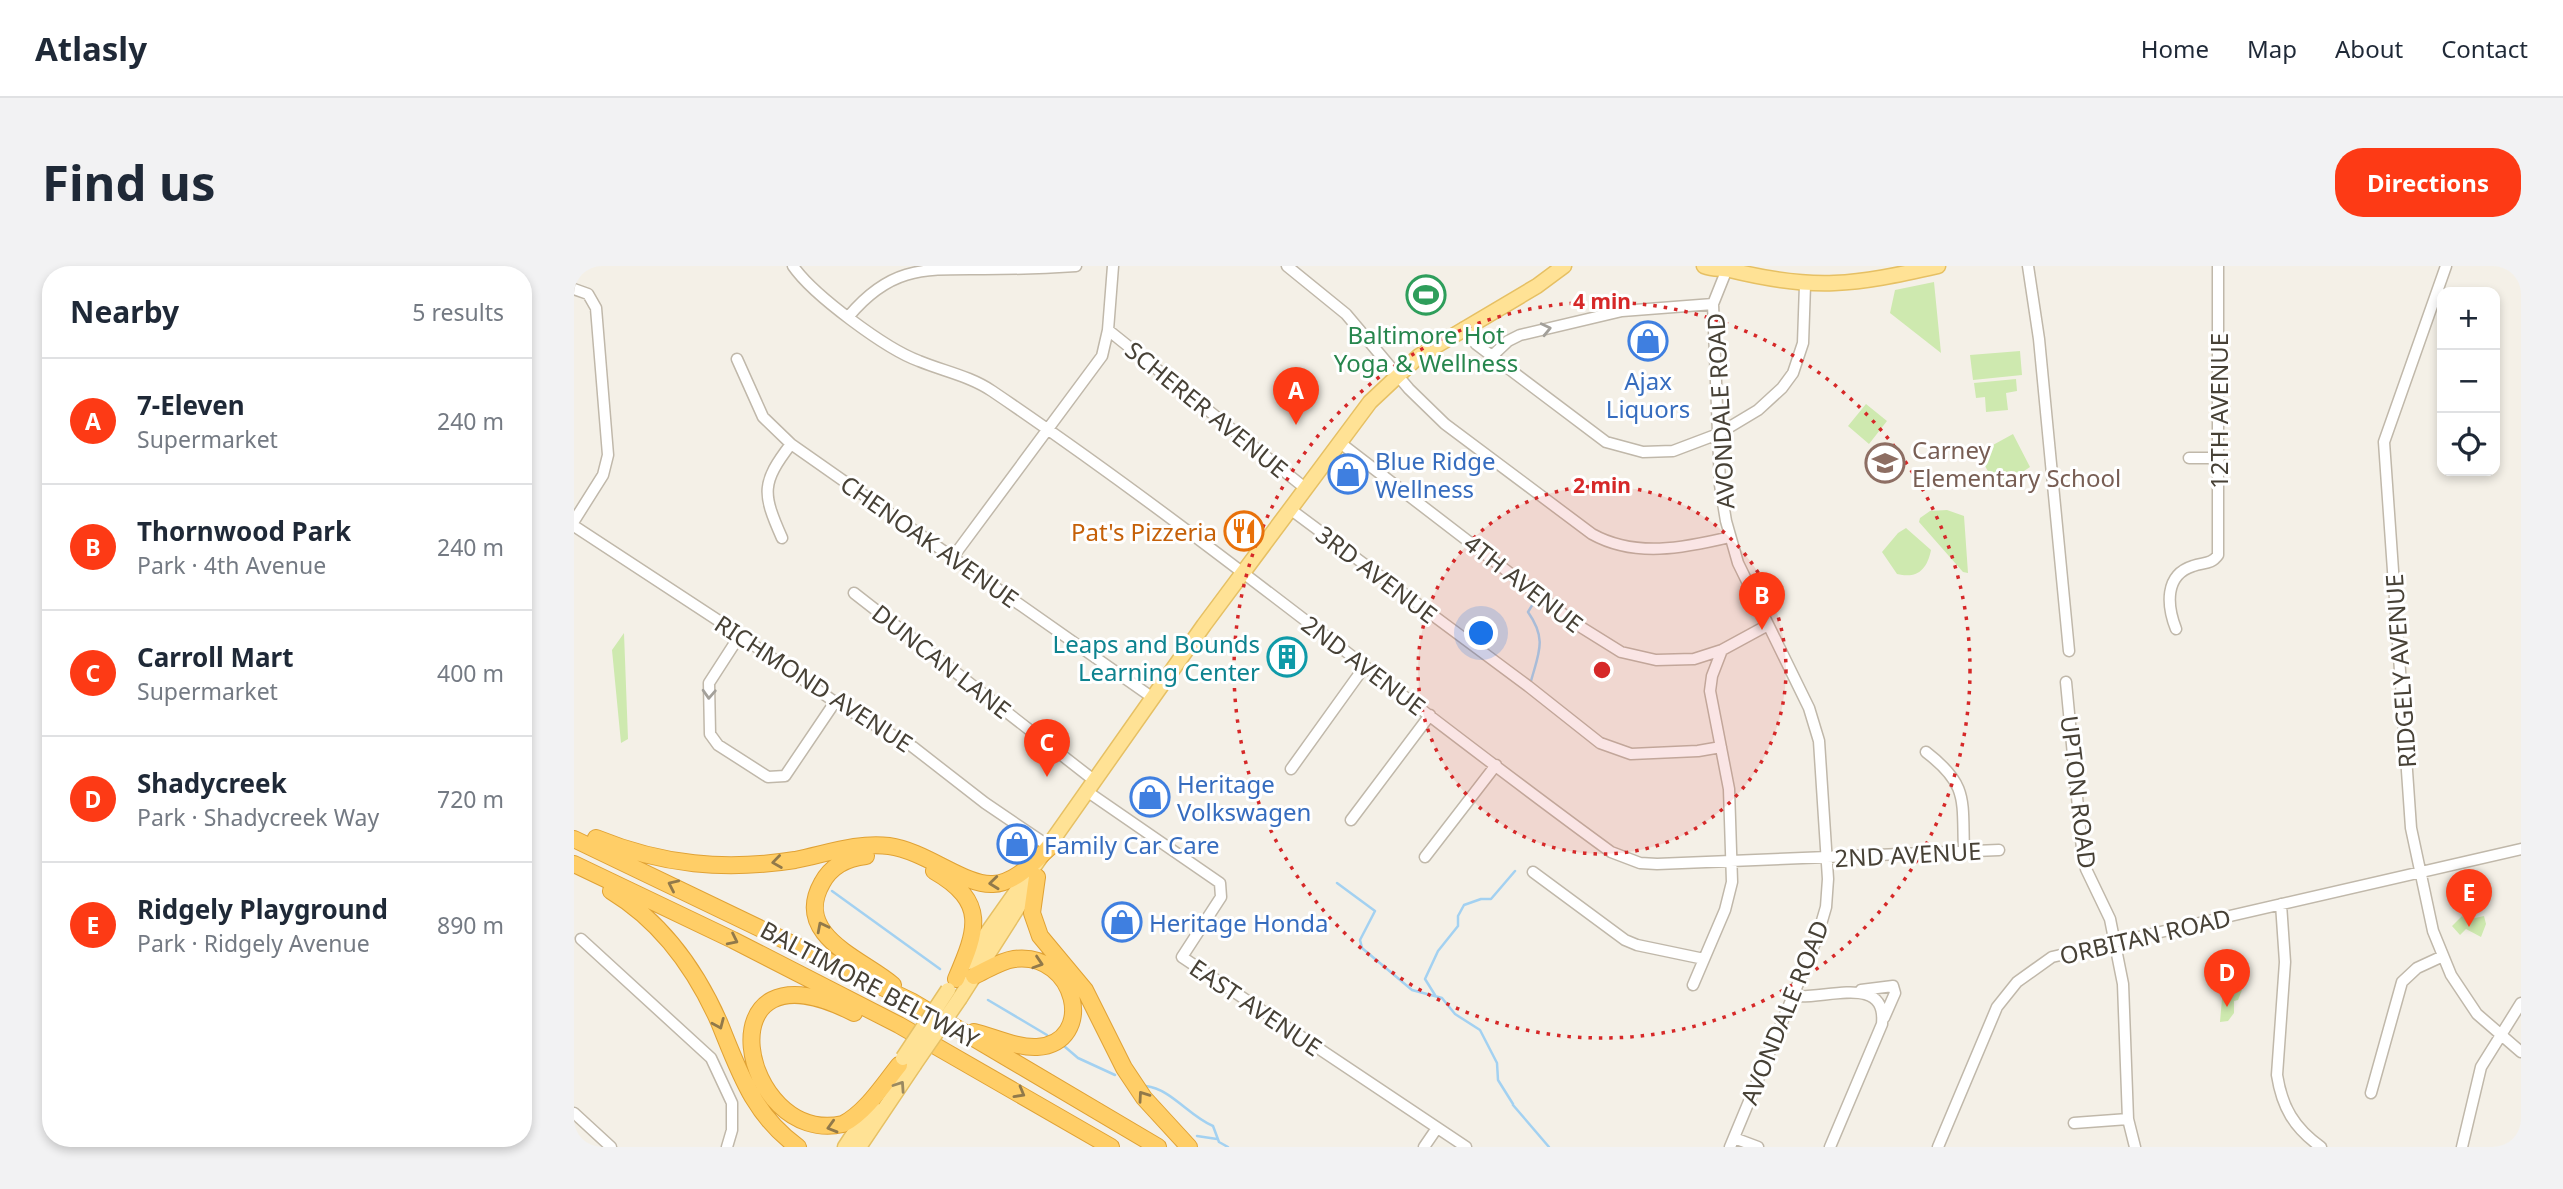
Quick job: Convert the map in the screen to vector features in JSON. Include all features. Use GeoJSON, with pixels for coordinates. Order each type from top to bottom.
{"type":"FeatureCollection","features":[{"type":"Feature","properties":{"kind":"highway"},"geometry":{"type":"LineString","coordinates":[[574,829],[643,856],[700,865],[755,865],[856,847],[898,847],[927,856],[965,877],[988,885],[1013,878],[1050,847]]}},
{"type":"Feature","properties":{"kind":"highway","name":"BALTIMORE BELTWAY"},"geometry":{"type":"LineString","coordinates":[[574,839],[911,1001],[1158,1147]]}},
{"type":"Feature","properties":{"kind":"highway"},"geometry":{"type":"LineString","coordinates":[[911,1001],[877,972],[839,949],[820,926],[816,911],[819,889],[831,869],[847,859],[881,856],[908,861],[936,872],[961,890],[972,906],[974,931],[954,989]]}},
{"type":"Feature","properties":{"kind":"highway","name":"BALTIMORE BELTWAY"},"geometry":{"type":"LineString","coordinates":[[574,864],[733,940],[991,1077],[1111,1147]]}},
{"type":"Feature","properties":{"kind":"highway"},"geometry":{"type":"LineString","coordinates":[[574,873],[636,908],[684,957],[712,1009],[749,1095],[774,1127],[798,1147]]}},
{"type":"Feature","properties":{"kind":"highway"},"geometry":{"type":"LineString","coordinates":[[1037,877],[1032,914],[1040,936],[1085,990],[1124,1068],[1144,1098],[1189,1147]]}},
{"type":"Feature","properties":{"kind":"highway"},"geometry":{"type":"LineString","coordinates":[[952,1025],[1036,1047],[1056,1040],[1069,1024],[1074,1009],[1070,986],[1045,965],[1014,959],[974,976]]}},
{"type":"Feature","properties":{"kind":"highway"},"geometry":{"type":"LineString","coordinates":[[905,1063],[849,1120],[831,1128],[809,1130],[783,1119],[769,1104],[752,1067],[751,1038],[756,1023],[768,1009],[785,1000],[811,998],[850,1011],[949,1065],[991,1077]]}},
{"type":"Feature","properties":{"kind":"highway"},"geometry":{"type":"LineString","coordinates":[[774,1127],[809,1147]]}},
{"type":"Feature","properties":{"kind":"main road"},"geometry":{"type":"LineString","coordinates":[[845,1147],[905,1063],[1015,892],[1050,847],[1243,571],[1370,402],[1397,374],[1463,328],[1537,286],[1564,266]]}},
{"type":"Feature","properties":{"kind":"main road"},"geometry":{"type":"LineString","coordinates":[[1704,266],[1715,270],[1726,267],[1763,279],[1805,285],[1852,283],[1894,271],[1938,266]]}},
{"type":"Feature","properties":{"kind":"main road"},"geometry":{"type":"LineString","coordinates":[[954,989],[974,976],[1037,877],[1050,847]]}},
{"type":"Feature","properties":{"kind":"main road"},"geometry":{"type":"LineString","coordinates":[[859,1147],[905,1063]]}},
{"type":"Feature","properties":{"kind":"street","name":"2ND AVENUE"},"geometry":{"type":"LineString","coordinates":[[793,266],[817,291],[904,355],[989,389],[1046,429],[1243,571],[1364,666],[1602,845],[1626,859],[1657,864],[1999,850]]}},
{"type":"Feature","properties":{"kind":"street"},"geometry":{"type":"LineString","coordinates":[[849,316],[869,294],[890,279],[920,269],[1076,266]]}},
{"type":"Feature","properties":{"kind":"street"},"geometry":{"type":"LineString","coordinates":[[953,557],[1102,356],[1108,330],[1113,266]]}},
{"type":"Feature","properties":{"kind":"street"},"geometry":{"type":"LineString","coordinates":[[1287,266],[1346,314],[1397,374],[1445,424],[1602,540],[1643,549],[1699,545],[1730,537]]}},
{"type":"Feature","properties":{"kind":"street"},"geometry":{"type":"LineString","coordinates":[[2028,266],[2039,339],[2069,651]]}},
{"type":"Feature","properties":{"kind":"street","name":"12TH AVENUE"},"geometry":{"type":"LineString","coordinates":[[2176,629],[2169,604],[2173,582],[2185,569],[2210,563],[2218,555],[2218,266]]}},
{"type":"Feature","properties":{"kind":"street","name":"RIDGELY AVENUE"},"geometry":{"type":"LineString","coordinates":[[2445,266],[2384,442],[2411,828],[2419,871],[2443,956],[2467,1002],[2502,1038],[2521,1052]]}},
{"type":"Feature","properties":{"kind":"street","name":"AVONDALE ROAD"},"geometry":{"type":"LineString","coordinates":[[1726,267],[1713,304],[1720,485],[1730,537],[1745,580],[1809,708],[1819,741],[1827,857],[1827,894],[1822,922],[1794,996],[1732,1142]]}},
{"type":"Feature","properties":{"kind":"street"},"geometry":{"type":"LineString","coordinates":[[1463,328],[1492,356],[1591,433],[1618,446],[1643,452],[1673,452],[1718,435],[1770,401],[1788,380],[1803,343],[1805,285]]}},
{"type":"Feature","properties":{"kind":"street"},"geometry":{"type":"LineString","coordinates":[[574,289],[588,294],[596,308],[609,445],[603,475],[574,523]]}},
{"type":"Feature","properties":{"kind":"street"},"geometry":{"type":"LineString","coordinates":[[1492,356],[1508,341],[1520,335],[1606,314],[1713,304]]}},
{"type":"Feature","properties":{"kind":"street","name":"SCHERER AVENUE"},"geometry":{"type":"LineString","coordinates":[[1108,330],[1305,488]]}},
{"type":"Feature","properties":{"kind":"street","name":"CHENOAK AVENUE"},"geometry":{"type":"LineString","coordinates":[[737,359],[763,417],[791,444],[1153,698]]}},
{"type":"Feature","properties":{"kind":"street","name":"4TH AVENUE"},"geometry":{"type":"LineString","coordinates":[[1339,442],[1604,645],[1638,657],[1674,661],[1722,650],[1768,625]]}},
{"type":"Feature","properties":{"kind":"street"},"geometry":{"type":"LineString","coordinates":[[782,538],[769,510],[765,491],[769,474],[791,444]]}},
{"type":"Feature","properties":{"kind":"street"},"geometry":{"type":"LineString","coordinates":[[2189,458],[2218,458]]}},
{"type":"Feature","properties":{"kind":"street","name":"3RD AVENUE"},"geometry":{"type":"LineString","coordinates":[[1290,509],[1528,685],[1600,743],[1631,754],[1698,751],[1721,747]]}},
{"type":"Feature","properties":{"kind":"street","name":"RICHMOND AVENUE"},"geometry":{"type":"LineString","coordinates":[[574,523],[835,702],[913,747],[985,803],[1050,847]]}},
{"type":"Feature","properties":{"kind":"street","name":"DUNCAN LANE"},"geometry":{"type":"LineString","coordinates":[[854,593],[1091,787]]}},
{"type":"Feature","properties":{"kind":"street"},"geometry":{"type":"LineString","coordinates":[[740,635],[709,683],[709,729],[718,745],[768,777],[781,778],[791,771],[835,702]]}},
{"type":"Feature","properties":{"kind":"street"},"geometry":{"type":"LineString","coordinates":[[1693,985],[1728,897],[1732,861],[1729,789],[1710,688],[1722,650]]}},
{"type":"Feature","properties":{"kind":"street"},"geometry":{"type":"LineString","coordinates":[[1291,769],[1364,666]]}},
{"type":"Feature","properties":{"kind":"street","name":"UPTON ROAD"},"geometry":{"type":"LineString","coordinates":[[2066,682],[2082,849],[2086,869],[2110,919],[2125,1003],[2128,1119],[2135,1147]]}},
{"type":"Feature","properties":{"kind":"street"},"geometry":{"type":"LineString","coordinates":[[1351,820],[1430,715]]}},
{"type":"Feature","properties":{"kind":"street"},"geometry":{"type":"LineString","coordinates":[[1926,752],[1949,770],[1960,789],[1965,851]]}},
{"type":"Feature","properties":{"kind":"street"},"geometry":{"type":"LineString","coordinates":[[1424,857],[1496,765]]}},
{"type":"Feature","properties":{"kind":"street","name":"EAST AVENUE"},"geometry":{"type":"LineString","coordinates":[[1091,787],[1220,883],[1221,897],[1182,957],[1466,1147]]}},
{"type":"Feature","properties":{"kind":"street","name":"ORBITAN ROAD"},"geometry":{"type":"LineString","coordinates":[[1938,1147],[1997,1007],[2009,990],[2052,957],[2521,849]]}},
{"type":"Feature","properties":{"kind":"street"},"geometry":{"type":"LineString","coordinates":[[1533,872],[1625,940],[1704,959]]}},
{"type":"Feature","properties":{"kind":"street"},"geometry":{"type":"LineString","coordinates":[[2281,904],[2285,962],[2277,1075],[2279,1088],[2293,1121],[2321,1147]]}},
{"type":"Feature","properties":{"kind":"street"},"geometry":{"type":"LineString","coordinates":[[581,939],[711,1058],[732,1103],[732,1130],[727,1147]]}},
{"type":"Feature","properties":{"kind":"street"},"geometry":{"type":"LineString","coordinates":[[2371,1093],[2402,982],[2417,968],[2443,956]]}},
{"type":"Feature","properties":{"kind":"street"},"geometry":{"type":"LineString","coordinates":[[1794,996],[1818,997],[1893,986],[1895,993],[1830,1147]]}},
{"type":"Feature","properties":{"kind":"street"},"geometry":{"type":"LineString","coordinates":[[1859,991],[1877,1000],[1883,1010],[1882,1024]]}},
{"type":"Feature","properties":{"kind":"street"},"geometry":{"type":"LineString","coordinates":[[2462,1147],[2481,1067],[2502,1038],[2521,1003]]}},
{"type":"Feature","properties":{"kind":"street"},"geometry":{"type":"LineString","coordinates":[[574,1113],[611,1147]]}},
{"type":"Feature","properties":{"kind":"street"},"geometry":{"type":"LineString","coordinates":[[2074,1123],[2128,1119]]}},
{"type":"Feature","properties":{"kind":"street"},"geometry":{"type":"LineString","coordinates":[[1424,1147],[1437,1128]]}},
{"type":"Feature","properties":{"kind":"street"},"geometry":{"type":"LineString","coordinates":[[1732,1142],[1758,1147]]}},
{"type":"Feature","properties":{"kind":"green space"},"geometry":{"type":"Polygon","coordinates":[[[1934,282],[1941,353],[1890,313],[1895,290],[1934,282]]]}},
{"type":"Feature","properties":{"kind":"green space"},"geometry":{"type":"Polygon","coordinates":[[[2020,351],[2022,375],[1973,380],[1970,355],[2020,351]]]}},
{"type":"Feature","properties":{"kind":"green space"},"geometry":{"type":"Polygon","coordinates":[[[2016,379],[2017,391],[2006,393],[2008,410],[1986,412],[1985,397],[1976,398],[1974,383],[2016,379]]]}},
{"type":"Feature","properties":{"kind":"green space"},"geometry":{"type":"Polygon","coordinates":[[[1866,404],[1887,421],[1869,444],[1848,426],[1866,404]]]}},
{"type":"Feature","properties":{"kind":"green space"},"geometry":{"type":"Polygon","coordinates":[[[2013,434],[2030,467],[2009,481],[1997,478],[1989,472],[1982,451],[2013,434]]]}},
{"type":"Feature","properties":{"kind":"green space"},"geometry":{"type":"Polygon","coordinates":[[[1947,510],[1964,516],[1968,573],[1963,572],[1919,522],[1920,518],[1930,511],[1947,510]]]}},
{"type":"Feature","properties":{"kind":"green space"},"geometry":{"type":"Polygon","coordinates":[[[1906,528],[1931,550],[1924,568],[1910,575],[1897,574],[1882,552],[1898,533],[1906,528]]]}},
{"type":"Feature","properties":{"kind":"green space"},"geometry":{"type":"Polygon","coordinates":[[[624,633],[628,739],[621,743],[612,650],[624,633]]]}},
{"type":"Feature","properties":{"kind":"green space"},"geometry":{"type":"Polygon","coordinates":[[[2462,916],[2466,920],[2484,916],[2486,924],[2481,937],[2466,929],[2460,935],[2452,926],[2462,916]]]}},
{"type":"Feature","properties":{"kind":"green space"},"geometry":{"type":"Polygon","coordinates":[[[2223,987],[2242,990],[2238,1000],[2234,1001],[2234,1013],[2228,1021],[2220,1022],[2223,987]]]}},
{"type":"Feature","properties":{"kind":"waterway"},"geometry":{"type":"LineString","coordinates":[[1531,681],[1540,646],[1538,630],[1528,612],[1536,599]]}},
{"type":"Feature","properties":{"kind":"waterway"},"geometry":{"type":"LineString","coordinates":[[1435,995],[1425,979],[1438,951],[1458,926],[1458,916],[1464,905],[1481,899],[1491,899],[1515,871]]}},
{"type":"Feature","properties":{"kind":"waterway"},"geometry":{"type":"LineString","coordinates":[[1337,883],[1375,911],[1360,940],[1362,948],[1412,990],[1442,998],[1455,1014],[1480,1030],[1497,1063],[1498,1080],[1513,1104]]}},
{"type":"Feature","properties":{"kind":"waterway"},"geometry":{"type":"LineString","coordinates":[[832,891],[940,969]]}},
{"type":"Feature","properties":{"kind":"waterway"},"geometry":{"type":"LineString","coordinates":[[988,1000],[1047,1035]]}},
{"type":"Feature","properties":{"kind":"waterway"},"geometry":{"type":"LineString","coordinates":[[1064,1046],[1078,1058],[1115,1075]]}},
{"type":"Feature","properties":{"kind":"waterway"},"geometry":{"type":"LineString","coordinates":[[1146,1086],[1164,1092],[1213,1126],[1219,1142],[1228,1147]]}},
{"type":"Feature","properties":{"kind":"waterway"},"geometry":{"type":"LineString","coordinates":[[1513,1105],[1549,1147]]}},
{"type":"Feature","properties":{"kind":"waterway"},"geometry":{"type":"LineString","coordinates":[[1197,1136],[1217,1139]]}},
{"type":"Feature","properties":{"kind":"place","name":"Baltimore Hot Yoga & Wellness"},"geometry":{"type":"Point","coordinates":[1426,295]}},
{"type":"Feature","properties":{"kind":"place","name":"Ajax Liquors"},"geometry":{"type":"Point","coordinates":[1648,341]}},
{"type":"Feature","properties":{"kind":"place","name":"7-Eleven"},"geometry":{"type":"Point","coordinates":[1296,425]}},
{"type":"Feature","properties":{"kind":"place","name":"Carney Elementary School"},"geometry":{"type":"Point","coordinates":[1885,463]}},
{"type":"Feature","properties":{"kind":"place","name":"Blue Ridge Wellness"},"geometry":{"type":"Point","coordinates":[1348,474]}},
{"type":"Feature","properties":{"kind":"place","name":"Pat's Pizzeria"},"geometry":{"type":"Point","coordinates":[1244,531]}},
{"type":"Feature","properties":{"kind":"place","name":"Thornwood Park"},"geometry":{"type":"Point","coordinates":[1762,630]}},
{"type":"Feature","properties":{"kind":"place","name":"Leaps and Bounds Learning Center"},"geometry":{"type":"Point","coordinates":[1287,657]}},
{"type":"Feature","properties":{"kind":"place","name":"Carroll Mart"},"geometry":{"type":"Point","coordinates":[1047,777]}},
{"type":"Feature","properties":{"kind":"place","name":"Heritage Volkswagen"},"geometry":{"type":"Point","coordinates":[1150,797]}},
{"type":"Feature","properties":{"kind":"place","name":"Family Car Care"},"geometry":{"type":"Point","coordinates":[1017,844]}},
{"type":"Feature","properties":{"kind":"place","name":"Heritage Honda"},"geometry":{"type":"Point","coordinates":[1122,922]}},
{"type":"Feature","properties":{"kind":"place","name":"Ridgely Playground"},"geometry":{"type":"Point","coordinates":[2469,927]}},
{"type":"Feature","properties":{"kind":"place","name":"Shadycreek"},"geometry":{"type":"Point","coordinates":[2227,1007]}}]}
